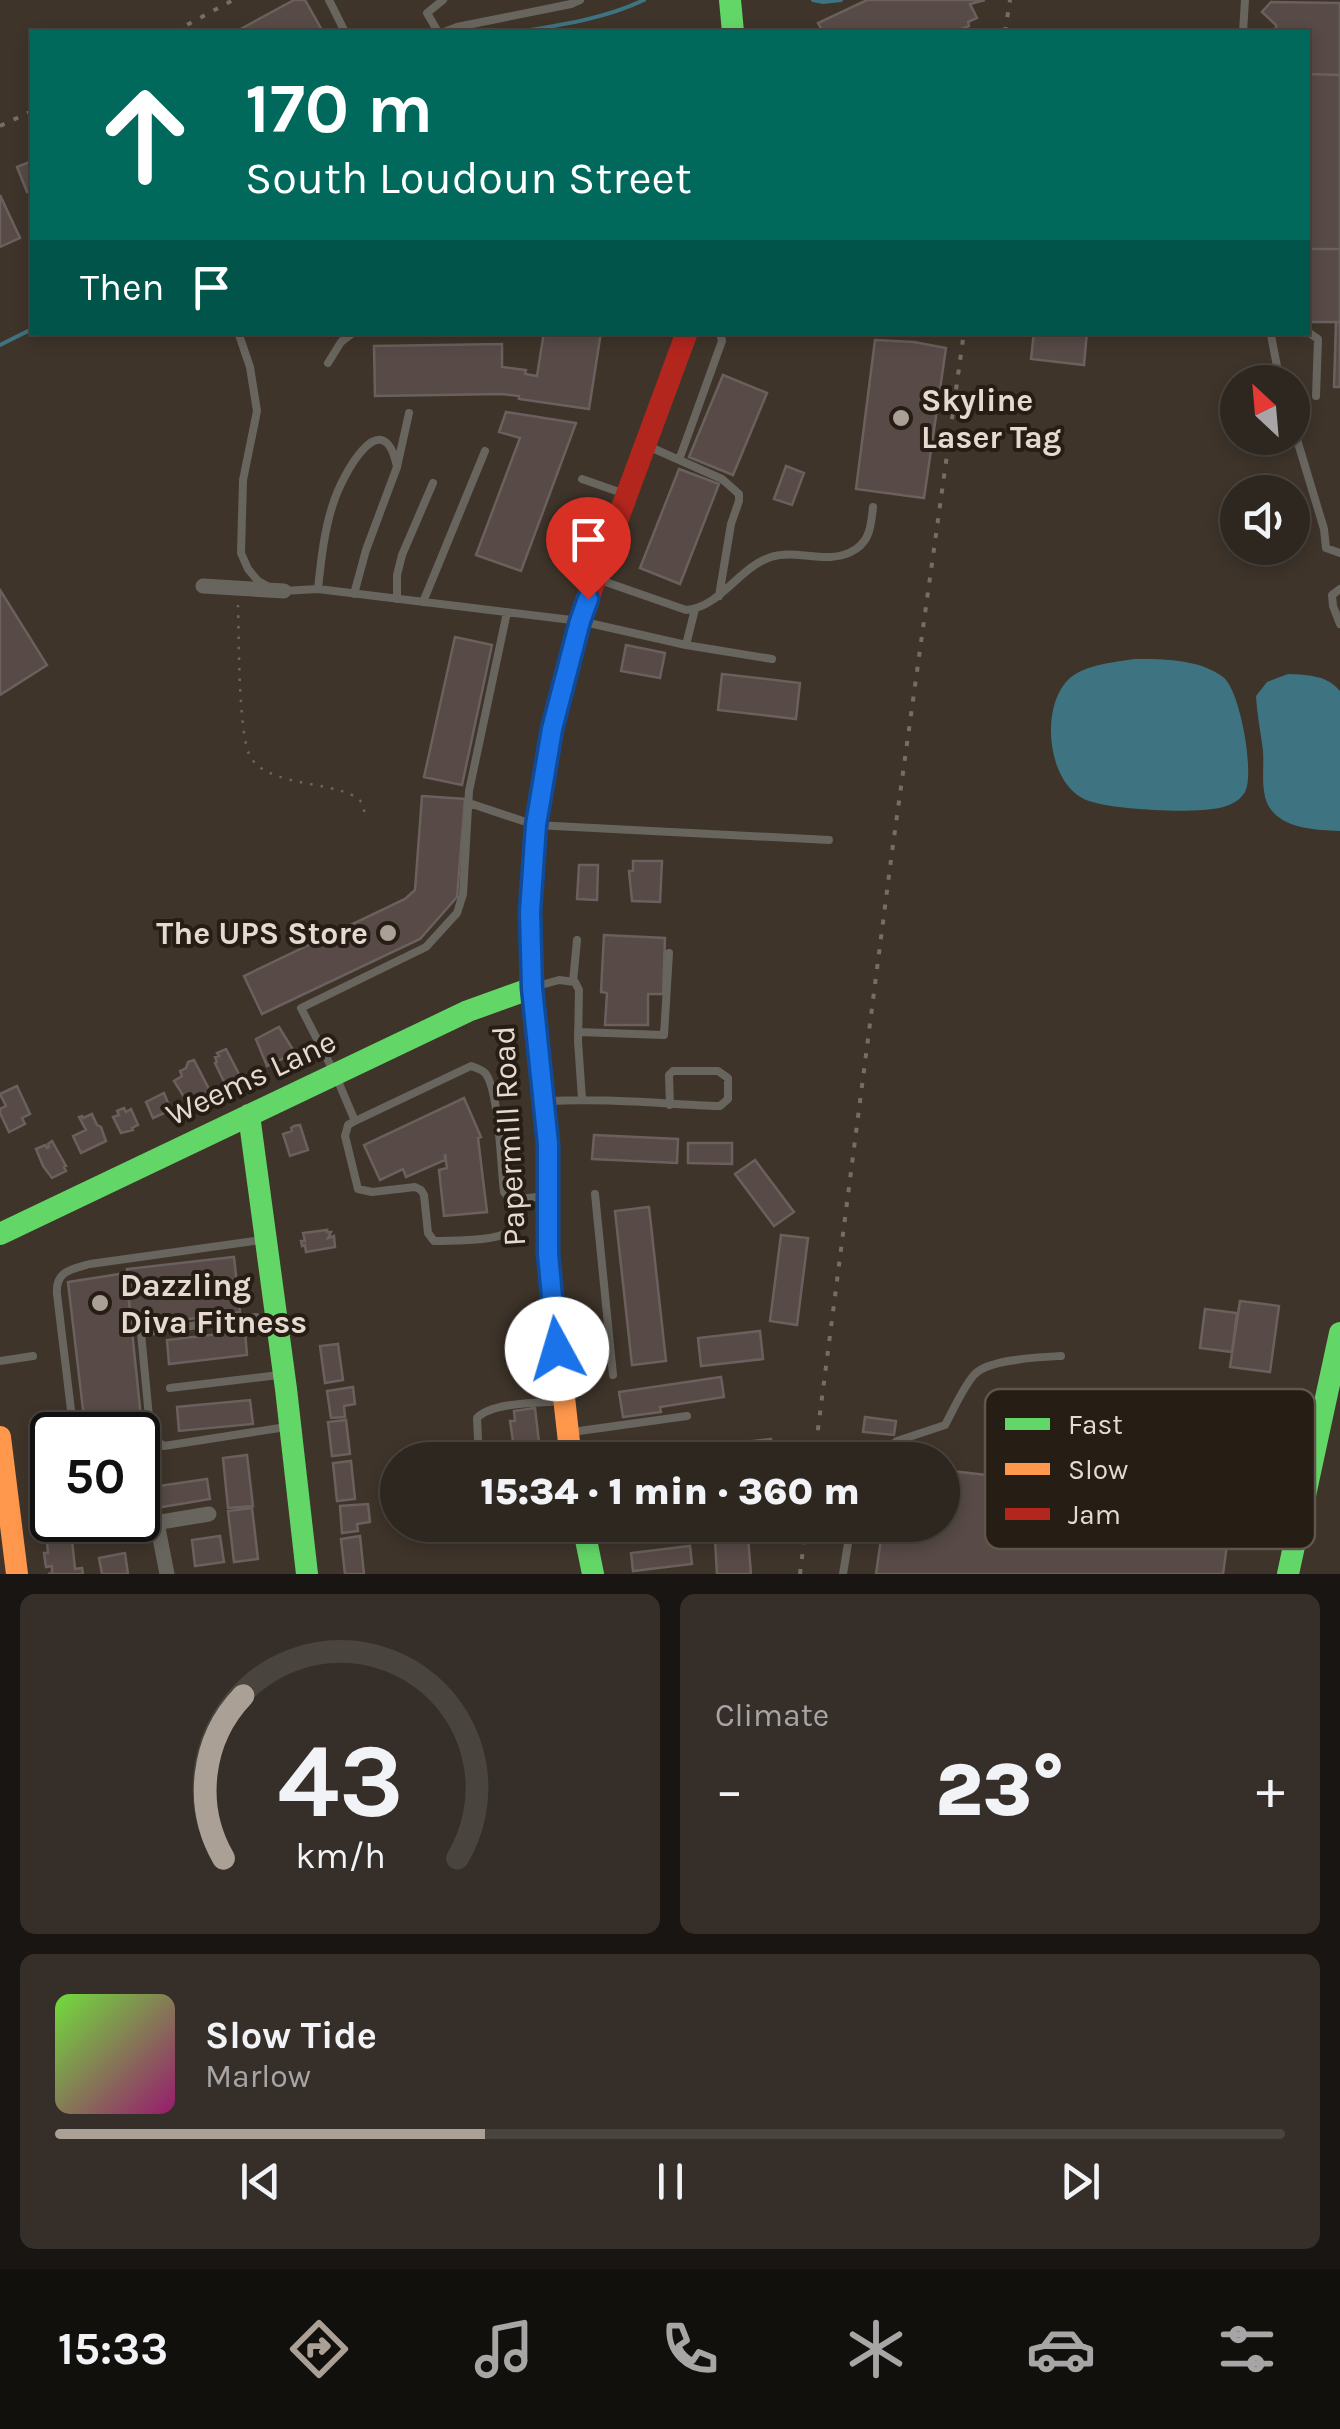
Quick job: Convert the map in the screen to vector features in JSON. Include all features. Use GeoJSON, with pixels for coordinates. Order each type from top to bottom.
{"type":"FeatureCollection","features":[{"type":"Feature","properties":{"kind":"main road"},"geometry":{"type":"LineString","coordinates":[[730,0],[734,30]]}},
{"type":"Feature","properties":{"kind":"main road","name":"Papermill Road"},"geometry":{"type":"LineString","coordinates":[[568,1442],[548,1254],[550,1195],[532,988],[530,912],[536,825],[552,729],[580,621],[686,335]]}},
{"type":"Feature","properties":{"kind":"main road","name":"Weems Lane"},"geometry":{"type":"LineString","coordinates":[[0,1234],[468,1011],[532,988]]}},
{"type":"Feature","properties":{"kind":"main road"},"geometry":{"type":"LineString","coordinates":[[250,1115],[307,1574]]}},
{"type":"Feature","properties":{"kind":"main road"},"geometry":{"type":"LineString","coordinates":[[1315,1449],[1340,1333]]}},
{"type":"Feature","properties":{"kind":"main road"},"geometry":{"type":"LineString","coordinates":[[0,1437],[16,1574]]}},
{"type":"Feature","properties":{"kind":"main road"},"geometry":{"type":"LineString","coordinates":[[587,1542],[594,1574]]}},
{"type":"Feature","properties":{"kind":"main road"},"geometry":{"type":"LineString","coordinates":[[1288,1574],[1293,1549]]}},
{"type":"Feature","properties":{"kind":"street"},"geometry":{"type":"LineString","coordinates":[[203,586],[284,591]]}},
{"type":"Feature","properties":{"kind":"street"},"geometry":{"type":"LineString","coordinates":[[160,1522],[209,1514]]}},
{"type":"Feature","properties":{"kind":"street"},"geometry":{"type":"LineString","coordinates":[[160,1542],[166,1574]]}},
{"type":"Feature","properties":{"kind":"lane"},"geometry":{"type":"LineString","coordinates":[[329,0],[344,30]]}},
{"type":"Feature","properties":{"kind":"lane"},"geometry":{"type":"LineString","coordinates":[[440,30],[427,12],[443,0]]}},
{"type":"Feature","properties":{"kind":"lane"},"geometry":{"type":"LineString","coordinates":[[448,30],[580,0]]}},
{"type":"Feature","properties":{"kind":"lane"},"geometry":{"type":"LineString","coordinates":[[1243,30],[1245,0]]}},
{"type":"Feature","properties":{"kind":"lane"},"geometry":{"type":"LineString","coordinates":[[1310,333],[1318,339],[1316,396]]}},
{"type":"Feature","properties":{"kind":"lane"},"geometry":{"type":"LineString","coordinates":[[239,335],[258,411],[243,480],[241,553],[244,564],[258,581],[284,591],[318,589],[580,621],[772,659]]}},
{"type":"Feature","properties":{"kind":"lane"},"geometry":{"type":"LineString","coordinates":[[328,363],[350,335]]}},
{"type":"Feature","properties":{"kind":"lane"},"geometry":{"type":"LineString","coordinates":[[679,460],[722,341],[721,335]]}},
{"type":"Feature","properties":{"kind":"lane"},"geometry":{"type":"LineString","coordinates":[[1272,335],[1277,365]]}},
{"type":"Feature","properties":{"kind":"lane"},"geometry":{"type":"LineString","coordinates":[[354,594],[397,467],[409,413]]}},
{"type":"Feature","properties":{"kind":"lane"},"geometry":{"type":"LineString","coordinates":[[318,589],[331,508],[352,464],[367,446],[380,439],[392,447],[397,467]]}},
{"type":"Feature","properties":{"kind":"lane"},"geometry":{"type":"LineString","coordinates":[[645,445],[722,479],[740,496],[718,596]]}},
{"type":"Feature","properties":{"kind":"lane"},"geometry":{"type":"LineString","coordinates":[[423,602],[485,452]]}},
{"type":"Feature","properties":{"kind":"lane"},"geometry":{"type":"LineString","coordinates":[[1302,455],[1326,548],[1340,554]]}},
{"type":"Feature","properties":{"kind":"lane"},"geometry":{"type":"LineString","coordinates":[[582,479],[626,495]]}},
{"type":"Feature","properties":{"kind":"lane"},"geometry":{"type":"LineString","coordinates":[[397,599],[402,555],[433,483]]}},
{"type":"Feature","properties":{"kind":"lane"},"geometry":{"type":"LineString","coordinates":[[596,578],[686,610],[695,609],[772,556],[819,558],[855,550],[868,534],[873,507]]}},
{"type":"Feature","properties":{"kind":"lane"},"geometry":{"type":"LineString","coordinates":[[1340,589],[1332,595],[1340,624]]}},
{"type":"Feature","properties":{"kind":"lane"},"geometry":{"type":"LineString","coordinates":[[686,645],[695,609]]}},
{"type":"Feature","properties":{"kind":"lane"},"geometry":{"type":"LineString","coordinates":[[355,1121],[301,1008],[426,948],[457,913],[463,894],[468,802],[507,612]]}},
{"type":"Feature","properties":{"kind":"lane"},"geometry":{"type":"LineString","coordinates":[[468,802],[536,825],[830,840]]}},
{"type":"Feature","properties":{"kind":"lane"},"geometry":{"type":"LineString","coordinates":[[576,940],[573,982],[578,990],[582,1099]]}},
{"type":"Feature","properties":{"kind":"lane"},"geometry":{"type":"LineString","coordinates":[[578,1032],[664,1036],[669,953]]}},
{"type":"Feature","properties":{"kind":"lane"},"geometry":{"type":"LineString","coordinates":[[532,988],[558,980],[573,982]]}},
{"type":"Feature","properties":{"kind":"lane"},"geometry":{"type":"LineString","coordinates":[[471,1066],[482,1070],[494,1100],[504,1192],[512,1200],[510,1231],[503,1236],[434,1241],[428,1233],[421,1190],[358,1189],[345,1136],[348,1126],[471,1066]]}},
{"type":"Feature","properties":{"kind":"lane"},"geometry":{"type":"LineString","coordinates":[[544,1101],[582,1099],[670,1105],[720,1106],[728,1098],[728,1078],[718,1071],[672,1071],[668,1075],[670,1105]]}},
{"type":"Feature","properties":{"kind":"lane"},"geometry":{"type":"LineString","coordinates":[[596,1194],[613,1376]]}},
{"type":"Feature","properties":{"kind":"lane"},"geometry":{"type":"LineString","coordinates":[[512,1200],[550,1195]]}},
{"type":"Feature","properties":{"kind":"lane"},"geometry":{"type":"LineString","coordinates":[[71,1412],[56,1294],[61,1275],[90,1264],[265,1239]]}},
{"type":"Feature","properties":{"kind":"lane"},"geometry":{"type":"LineString","coordinates":[[256,1318],[141,1333],[151,1438],[164,1446],[290,1426]]}},
{"type":"Feature","properties":{"kind":"lane"},"geometry":{"type":"LineString","coordinates":[[0,1361],[33,1356]]}},
{"type":"Feature","properties":{"kind":"lane"},"geometry":{"type":"LineString","coordinates":[[895,1442],[945,1426],[982,1367],[1061,1356]]}},
{"type":"Feature","properties":{"kind":"lane"},"geometry":{"type":"LineString","coordinates":[[170,1388],[284,1375]]}},
{"type":"Feature","properties":{"kind":"lane"},"geometry":{"type":"LineString","coordinates":[[478,1442],[477,1418],[481,1413],[563,1400]]}},
{"type":"Feature","properties":{"kind":"lane"},"geometry":{"type":"LineString","coordinates":[[567,1432],[687,1416]]}},
{"type":"Feature","properties":{"kind":"lane"},"geometry":{"type":"LineString","coordinates":[[843,1574],[848,1542]]}},
{"type":"Feature","properties":{"kind":"path"},"geometry":{"type":"LineString","coordinates":[[237,588],[243,735],[252,761],[285,779],[353,794],[362,804],[365,820]]}},
{"type":"Feature","properties":{"kind":"water"},"geometry":{"type":"Polygon","coordinates":[[[1135,659],[1192,663],[1214,671],[1229,685],[1247,751],[1248,782],[1239,799],[1212,809],[1147,810],[1095,803],[1071,790],[1055,760],[1052,741],[1051,723],[1060,690],[1070,678],[1085,670],[1135,659]]]}},
{"type":"Feature","properties":{"kind":"water"},"geometry":{"type":"Polygon","coordinates":[[[1288,674],[1323,679],[1340,691],[1340,831],[1316,830],[1282,820],[1267,803],[1256,696],[1267,682],[1288,674]]]}},
{"type":"Feature","properties":{"kind":"building"},"geometry":{"type":"Polygon","coordinates":[[[294,0],[305,0],[322,30],[239,30],[294,0]]]}},
{"type":"Feature","properties":{"kind":"building"},"geometry":{"type":"Polygon","coordinates":[[[867,0],[985,0],[970,4],[977,18],[959,30],[822,30],[818,23],[867,0]]]}},
{"type":"Feature","properties":{"kind":"building"},"geometry":{"type":"Polygon","coordinates":[[[1271,2],[1340,3],[1340,75],[1310,74],[1310,30],[1276,30],[1276,25],[1262,12],[1271,2]]]}},
{"type":"Feature","properties":{"kind":"building"},"geometry":{"type":"Polygon","coordinates":[[[1310,74],[1340,75],[1340,249],[1310,249],[1310,74]]]}},
{"type":"Feature","properties":{"kind":"building"},"geometry":{"type":"Polygon","coordinates":[[[30,162],[30,191],[27,192],[17,167],[30,162]]]}},
{"type":"Feature","properties":{"kind":"building"},"geometry":{"type":"Polygon","coordinates":[[[0,195],[20,238],[0,247],[0,195]]]}},
{"type":"Feature","properties":{"kind":"building"},"geometry":{"type":"Polygon","coordinates":[[[1310,249],[1340,249],[1340,322],[1310,322],[1310,249]]]}},
{"type":"Feature","properties":{"kind":"building"},"geometry":{"type":"Polygon","coordinates":[[[1336,322],[1340,322],[1340,387],[1334,387],[1336,322]]]}},
{"type":"Feature","properties":{"kind":"building"},"geometry":{"type":"Polygon","coordinates":[[[544,335],[601,335],[589,409],[502,394],[375,396],[374,346],[502,344],[502,367],[526,370],[525,374],[537,376],[544,335]]]}},
{"type":"Feature","properties":{"kind":"building"},"geometry":{"type":"Polygon","coordinates":[[[1034,335],[1087,335],[1084,365],[1031,359],[1034,335]]]}},
{"type":"Feature","properties":{"kind":"building","name":"Skyline Laser Tag"},"geometry":{"type":"Polygon","coordinates":[[[875,340],[946,348],[924,498],[856,489],[875,340]]]}},
{"type":"Feature","properties":{"kind":"building"},"geometry":{"type":"Polygon","coordinates":[[[723,375],[767,393],[733,475],[689,457],[723,375]]]}},
{"type":"Feature","properties":{"kind":"building"},"geometry":{"type":"Polygon","coordinates":[[[506,412],[576,423],[521,571],[476,555],[520,438],[499,432],[506,412]]]}},
{"type":"Feature","properties":{"kind":"building"},"geometry":{"type":"Polygon","coordinates":[[[786,466],[804,473],[792,505],[774,499],[786,466]]]}},
{"type":"Feature","properties":{"kind":"building"},"geometry":{"type":"Polygon","coordinates":[[[679,469],[719,484],[680,584],[640,568],[679,469]]]}},
{"type":"Feature","properties":{"kind":"building"},"geometry":{"type":"Polygon","coordinates":[[[0,590],[47,665],[0,695],[0,590]]]}},
{"type":"Feature","properties":{"kind":"building"},"geometry":{"type":"Polygon","coordinates":[[[455,637],[492,645],[462,785],[424,777],[455,637]]]}},
{"type":"Feature","properties":{"kind":"building"},"geometry":{"type":"Polygon","coordinates":[[[626,645],[665,653],[660,678],[621,671],[626,645]]]}},
{"type":"Feature","properties":{"kind":"building"},"geometry":{"type":"Polygon","coordinates":[[[722,674],[800,683],[796,719],[718,710],[722,674]]]}},
{"type":"Feature","properties":{"kind":"building"},"geometry":{"type":"Polygon","coordinates":[[[422,796],[465,799],[457,897],[420,939],[262,1014],[244,976],[405,899],[415,890],[422,796]]]}},
{"type":"Feature","properties":{"kind":"building"},"geometry":{"type":"Polygon","coordinates":[[[633,861],[662,861],[660,902],[632,901],[629,871],[633,871],[633,861]]]}},
{"type":"Feature","properties":{"kind":"building"},"geometry":{"type":"Polygon","coordinates":[[[579,865],[598,865],[597,900],[577,899],[579,865]]]}},
{"type":"Feature","properties":{"kind":"building"},"geometry":{"type":"Polygon","coordinates":[[[604,935],[665,938],[663,994],[648,994],[648,1025],[605,1025],[607,993],[601,992],[604,935]]]}},
{"type":"Feature","properties":{"kind":"building"},"geometry":{"type":"Polygon","coordinates":[[[279,1027],[295,1053],[267,1066],[256,1039],[279,1027]]]}},
{"type":"Feature","properties":{"kind":"building"},"geometry":{"type":"Polygon","coordinates":[[[226,1049],[240,1076],[246,1075],[249,1087],[244,1089],[244,1078],[225,1084],[215,1057],[226,1049]]]}},
{"type":"Feature","properties":{"kind":"building"},"geometry":{"type":"Polygon","coordinates":[[[194,1060],[210,1091],[187,1102],[174,1081],[194,1060]]]}},
{"type":"Feature","properties":{"kind":"building"},"geometry":{"type":"Polygon","coordinates":[[[17,1086],[30,1114],[22,1118],[25,1124],[9,1132],[0,1113],[6,1106],[0,1094],[17,1086]]]}},
{"type":"Feature","properties":{"kind":"building"},"geometry":{"type":"Polygon","coordinates":[[[164,1093],[171,1110],[153,1118],[146,1102],[164,1093]]]}},
{"type":"Feature","properties":{"kind":"building"},"geometry":{"type":"Polygon","coordinates":[[[464,1098],[481,1137],[478,1138],[487,1212],[444,1216],[439,1170],[447,1168],[445,1154],[445,1160],[406,1177],[403,1169],[380,1180],[364,1145],[464,1098]]]}},
{"type":"Feature","properties":{"kind":"building"},"geometry":{"type":"Polygon","coordinates":[[[124,1108],[126,1112],[131,1109],[138,1125],[121,1133],[113,1117],[124,1108]]]}},
{"type":"Feature","properties":{"kind":"building"},"geometry":{"type":"Polygon","coordinates":[[[92,1114],[106,1141],[81,1153],[73,1136],[86,1130],[79,1117],[92,1114]]]}},
{"type":"Feature","properties":{"kind":"building"},"geometry":{"type":"Polygon","coordinates":[[[300,1125],[308,1150],[290,1156],[283,1134],[300,1125]]]}},
{"type":"Feature","properties":{"kind":"building"},"geometry":{"type":"Polygon","coordinates":[[[594,1135],[678,1139],[677,1163],[592,1159],[594,1135]]]}},
{"type":"Feature","properties":{"kind":"building"},"geometry":{"type":"Polygon","coordinates":[[[52,1141],[66,1171],[52,1178],[36,1149],[49,1147],[52,1141]]]}},
{"type":"Feature","properties":{"kind":"building"},"geometry":{"type":"Polygon","coordinates":[[[688,1143],[732,1143],[732,1164],[688,1163],[688,1143]]]}},
{"type":"Feature","properties":{"kind":"building"},"geometry":{"type":"Polygon","coordinates":[[[755,1160],[794,1212],[774,1226],[735,1174],[755,1160]]]}},
{"type":"Feature","properties":{"kind":"building"},"geometry":{"type":"Polygon","coordinates":[[[649,1207],[666,1361],[632,1365],[615,1211],[649,1207]]]}},
{"type":"Feature","properties":{"kind":"building"},"geometry":{"type":"Polygon","coordinates":[[[331,1232],[328,1238],[334,1236],[335,1247],[306,1252],[301,1241],[305,1241],[303,1233],[331,1232]]]}},
{"type":"Feature","properties":{"kind":"building"},"geometry":{"type":"Polygon","coordinates":[[[781,1235],[808,1238],[797,1325],[770,1321],[781,1235]]]}},
{"type":"Feature","properties":{"kind":"building"},"geometry":{"type":"Polygon","coordinates":[[[234,1257],[240,1312],[131,1327],[127,1269],[234,1257]]]}},
{"type":"Feature","properties":{"kind":"building"},"geometry":{"type":"Polygon","coordinates":[[[126,1273],[140,1412],[83,1412],[68,1282],[126,1273]]]}},
{"type":"Feature","properties":{"kind":"building"},"geometry":{"type":"Polygon","coordinates":[[[1240,1301],[1279,1306],[1270,1372],[1230,1367],[1240,1301]]]}},
{"type":"Feature","properties":{"kind":"building"},"geometry":{"type":"Polygon","coordinates":[[[1205,1309],[1237,1313],[1232,1352],[1200,1348],[1205,1309]]]}},
{"type":"Feature","properties":{"kind":"building"},"geometry":{"type":"Polygon","coordinates":[[[245,1331],[247,1355],[169,1364],[167,1340],[245,1331]]]}},
{"type":"Feature","properties":{"kind":"building"},"geometry":{"type":"Polygon","coordinates":[[[760,1331],[763,1359],[701,1366],[698,1338],[760,1331]]]}},
{"type":"Feature","properties":{"kind":"building"},"geometry":{"type":"Polygon","coordinates":[[[338,1344],[343,1380],[325,1383],[320,1346],[338,1344]]]}},
{"type":"Feature","properties":{"kind":"building"},"geometry":{"type":"Polygon","coordinates":[[[721,1377],[724,1397],[623,1417],[619,1392],[721,1377]]]}},
{"type":"Feature","properties":{"kind":"building"},"geometry":{"type":"Polygon","coordinates":[[[353,1387],[355,1404],[344,1406],[345,1417],[331,1418],[327,1391],[353,1387]]]}},
{"type":"Feature","properties":{"kind":"building"},"geometry":{"type":"Polygon","coordinates":[[[250,1400],[253,1424],[179,1431],[177,1407],[250,1400]]]}},
{"type":"Feature","properties":{"kind":"building"},"geometry":{"type":"Polygon","coordinates":[[[535,1408],[539,1442],[507,1442],[513,1441],[510,1421],[515,1421],[514,1411],[535,1408]]]}},
{"type":"Feature","properties":{"kind":"building"},"geometry":{"type":"Polygon","coordinates":[[[865,1417],[896,1421],[894,1435],[863,1432],[865,1417]]]}},
{"type":"Feature","properties":{"kind":"building"},"geometry":{"type":"Polygon","coordinates":[[[346,1420],[350,1454],[332,1456],[328,1422],[346,1420]]]}},
{"type":"Feature","properties":{"kind":"building"},"geometry":{"type":"Polygon","coordinates":[[[247,1455],[253,1506],[228,1508],[223,1458],[247,1455]]]}},
{"type":"Feature","properties":{"kind":"building"},"geometry":{"type":"Polygon","coordinates":[[[351,1461],[355,1499],[337,1501],[333,1463],[351,1461]]]}},
{"type":"Feature","properties":{"kind":"building"},"geometry":{"type":"Polygon","coordinates":[[[960,1472],[985,1475],[985,1549],[1226,1549],[1223,1574],[876,1574],[881,1542],[960,1542],[960,1472]]]}},
{"type":"Feature","properties":{"kind":"building"},"geometry":{"type":"Polygon","coordinates":[[[207,1479],[210,1499],[160,1507],[160,1486],[207,1479]]]}},
{"type":"Feature","properties":{"kind":"building"},"geometry":{"type":"Polygon","coordinates":[[[368,1504],[370,1522],[357,1524],[358,1531],[342,1533],[340,1506],[368,1504]]]}},
{"type":"Feature","properties":{"kind":"building"},"geometry":{"type":"Polygon","coordinates":[[[252,1508],[258,1559],[234,1562],[228,1511],[252,1508]]]}},
{"type":"Feature","properties":{"kind":"building"},"geometry":{"type":"Polygon","coordinates":[[[220,1536],[224,1562],[195,1566],[192,1540],[220,1536]]]}},
{"type":"Feature","properties":{"kind":"building"},"geometry":{"type":"Polygon","coordinates":[[[360,1536],[364,1574],[345,1574],[341,1539],[360,1536]]]}},
{"type":"Feature","properties":{"kind":"building"},"geometry":{"type":"Polygon","coordinates":[[[47,1542],[72,1542],[75,1569],[82,1568],[83,1574],[48,1574],[52,1573],[52,1566],[46,1567],[44,1553],[48,1553],[47,1542]]]}},
{"type":"Feature","properties":{"kind":"building"},"geometry":{"type":"Polygon","coordinates":[[[715,1542],[748,1542],[751,1574],[717,1574],[715,1542]]]}},
{"type":"Feature","properties":{"kind":"building"},"geometry":{"type":"Polygon","coordinates":[[[690,1546],[692,1564],[633,1571],[631,1553],[690,1546]]]}},
{"type":"Feature","properties":{"kind":"building"},"geometry":{"type":"Polygon","coordinates":[[[125,1553],[128,1574],[102,1574],[99,1558],[125,1553]]]}},
{"type":"Feature","properties":{"kind":"waterway"},"geometry":{"type":"LineString","coordinates":[[529,30],[598,17],[644,0]]}},
{"type":"Feature","properties":{"kind":"waterway"},"geometry":{"type":"LineString","coordinates":[[813,0],[841,0]]}},
{"type":"Feature","properties":{"kind":"waterway"},"geometry":{"type":"LineString","coordinates":[[0,345],[30,330]]}},
{"type":"Feature","properties":{"kind":"railway"},"geometry":{"type":"LineString","coordinates":[[178,30],[233,0]]}},
{"type":"Feature","properties":{"kind":"railway"},"geometry":{"type":"LineString","coordinates":[[1005,30],[1010,0]]}},
{"type":"Feature","properties":{"kind":"railway"},"geometry":{"type":"LineString","coordinates":[[0,126],[30,112]]}},
{"type":"Feature","properties":{"kind":"railway"},"geometry":{"type":"LineString","coordinates":[[816,1442],[964,335]]}},
{"type":"Feature","properties":{"kind":"railway"},"geometry":{"type":"LineString","coordinates":[[800,1574],[804,1542]]}},
{"type":"Feature","properties":{"kind":"traffic: fast"},"geometry":{"type":"LineString","coordinates":[[730,0],[733,30]]}},
{"type":"Feature","properties":{"kind":"traffic: fast"},"geometry":{"type":"LineString","coordinates":[[0,1234],[468,1011],[532,988]]}},
{"type":"Feature","properties":{"kind":"traffic: fast"},"geometry":{"type":"LineString","coordinates":[[249,1115],[307,1574]]}},
{"type":"Feature","properties":{"kind":"traffic: fast"},"geometry":{"type":"LineString","coordinates":[[1315,1449],[1340,1333]]}},
{"type":"Feature","properties":{"kind":"traffic: fast"},"geometry":{"type":"LineString","coordinates":[[586,1542],[593,1574]]}},
{"type":"Feature","properties":{"kind":"traffic: fast"},"geometry":{"type":"LineString","coordinates":[[1288,1574],[1293,1549]]}},
{"type":"Feature","properties":{"kind":"traffic: slow"},"geometry":{"type":"LineString","coordinates":[[538,810],[530,913],[532,988],[548,1143],[548,1254],[569,1442]]}},
{"type":"Feature","properties":{"kind":"traffic: slow"},"geometry":{"type":"LineString","coordinates":[[0,1437],[17,1574]]}},
{"type":"Feature","properties":{"kind":"traffic: jam"},"geometry":{"type":"LineString","coordinates":[[538,810],[552,729],[580,621],[686,335]]}},
{"type":"Feature","properties":{"kind":"place","name":"Skyline Laser Tag"},"geometry":{"type":"Point","coordinates":[901,418]}},
{"type":"Feature","properties":{"kind":"place","name":"The UPS Store"},"geometry":{"type":"Point","coordinates":[388,933]}},
{"type":"Feature","properties":{"kind":"place","name":"Dazzling Diva Fitness"},"geometry":{"type":"Point","coordinates":[100,1303]}},
{"type":"Feature","properties":{"kind":"route"},"geometry":{"type":"LineString","coordinates":[[557,1349],[548,1254],[548,1144],[532,988],[530,912],[536,825],[552,729],[588,599]]}}]}
